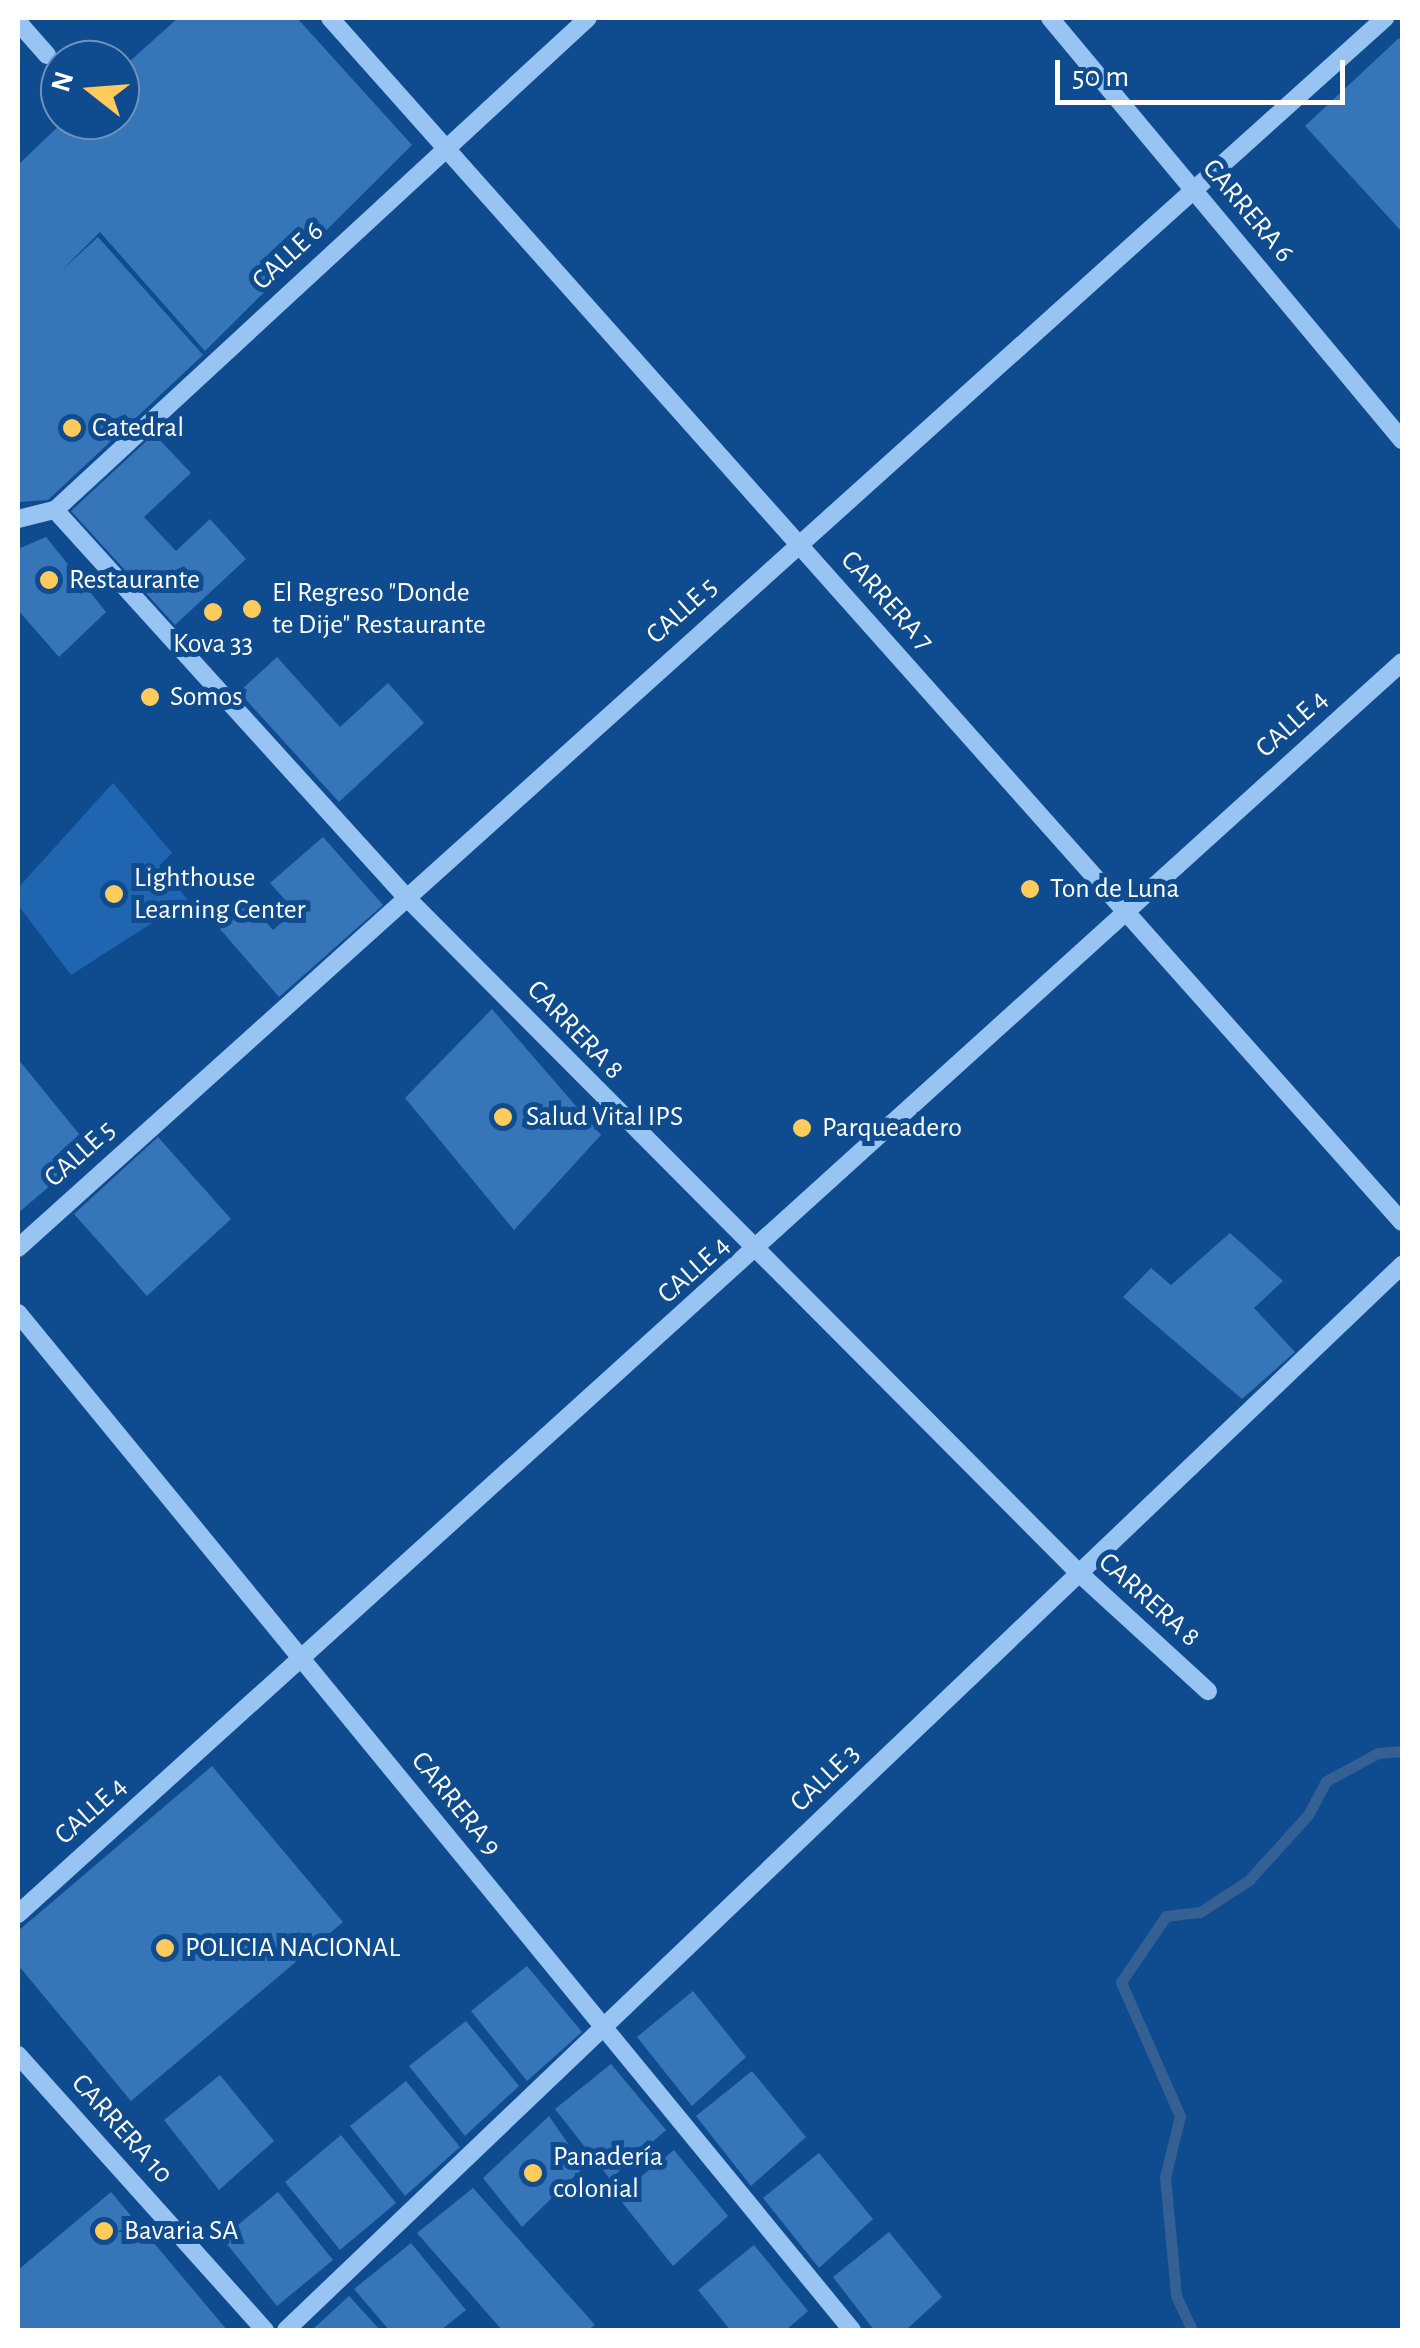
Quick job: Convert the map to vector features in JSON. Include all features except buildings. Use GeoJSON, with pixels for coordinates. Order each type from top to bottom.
{"type":"FeatureCollection","features":[{"type":"Feature","properties":{"kind":"street","name":"CARRERA 7"},"geometry":{"type":"LineString","coordinates":[[330,18],[1402,1222]]}},
{"type":"Feature","properties":{"kind":"street","name":"CALLE 6"},"geometry":{"type":"LineString","coordinates":[[18,519],[55,510],[588,18]]}},
{"type":"Feature","properties":{"kind":"street","name":"CARRERA 6"},"geometry":{"type":"LineString","coordinates":[[1050,18],[1402,440]]}},
{"type":"Feature","properties":{"kind":"street","name":"CALLE 5"},"geometry":{"type":"LineString","coordinates":[[18,1248],[1385,18]]}},
{"type":"Feature","properties":{"kind":"street"},"geometry":{"type":"LineString","coordinates":[[18,22],[40,47]]}},
{"type":"Feature","properties":{"kind":"street","name":"CARRERA 8"},"geometry":{"type":"LineString","coordinates":[[55,510],[406,897],[754,1252],[1078,1574],[1208,1691]]}},
{"type":"Feature","properties":{"kind":"street","name":"CALLE 4"},"geometry":{"type":"LineString","coordinates":[[18,1914],[1402,662]]}},
{"type":"Feature","properties":{"kind":"street","name":"CALLE 3"},"geometry":{"type":"LineString","coordinates":[[286,2330],[1402,1265]]}},
{"type":"Feature","properties":{"kind":"street","name":"CARRERA 9"},"geometry":{"type":"LineString","coordinates":[[18,1313],[852,2330]]}},
{"type":"Feature","properties":{"kind":"street","name":"CARRERA 10"},"geometry":{"type":"LineString","coordinates":[[18,2054],[265,2330]]}},
{"type":"Feature","properties":{"kind":"shaded area"},"geometry":{"type":"Polygon","coordinates":[[[113,783],[172,853],[159,866],[188,900],[71,975],[18,905],[18,888],[113,783]]]}},
{"type":"Feature","properties":{"kind":"waterway"},"geometry":{"type":"LineString","coordinates":[[1192,2330],[1176,2295],[1165,2177],[1180,2116],[1121,1982],[1166,1916],[1200,1912],[1249,1880],[1308,1815],[1326,1781],[1378,1753],[1402,1751]]}},
{"type":"Feature","properties":{"kind":"place","name":"Catedral"},"geometry":{"type":"Point","coordinates":[72,428]}},
{"type":"Feature","properties":{"kind":"place","name":"Restaurante"},"geometry":{"type":"Point","coordinates":[49,580]}},
{"type":"Feature","properties":{"kind":"place","name":"El Regreso \"Donde te Dije\" Restaurante"},"geometry":{"type":"Point","coordinates":[252,609]}},
{"type":"Feature","properties":{"kind":"place","name":"Kova 33"},"geometry":{"type":"Point","coordinates":[213,612]}},
{"type":"Feature","properties":{"kind":"place","name":"Somos"},"geometry":{"type":"Point","coordinates":[150,697]}},
{"type":"Feature","properties":{"kind":"place","name":"Ton de Luna"},"geometry":{"type":"Point","coordinates":[1030,889]}},
{"type":"Feature","properties":{"kind":"place","name":"Lighthouse Learning Center"},"geometry":{"type":"Point","coordinates":[114,894]}},
{"type":"Feature","properties":{"kind":"place","name":"Salud Vital IPS"},"geometry":{"type":"Point","coordinates":[503,1117]}},
{"type":"Feature","properties":{"kind":"place","name":"Parqueadero"},"geometry":{"type":"Point","coordinates":[802,1128]}},
{"type":"Feature","properties":{"kind":"place","name":"POLICIA NACIONAL"},"geometry":{"type":"Point","coordinates":[165,1948]}},
{"type":"Feature","properties":{"kind":"place","name":"Panadería colonial"},"geometry":{"type":"Point","coordinates":[533,2173]}},
{"type":"Feature","properties":{"kind":"place","name":"Bavaria SA"},"geometry":{"type":"Point","coordinates":[104,2231]}}]}
